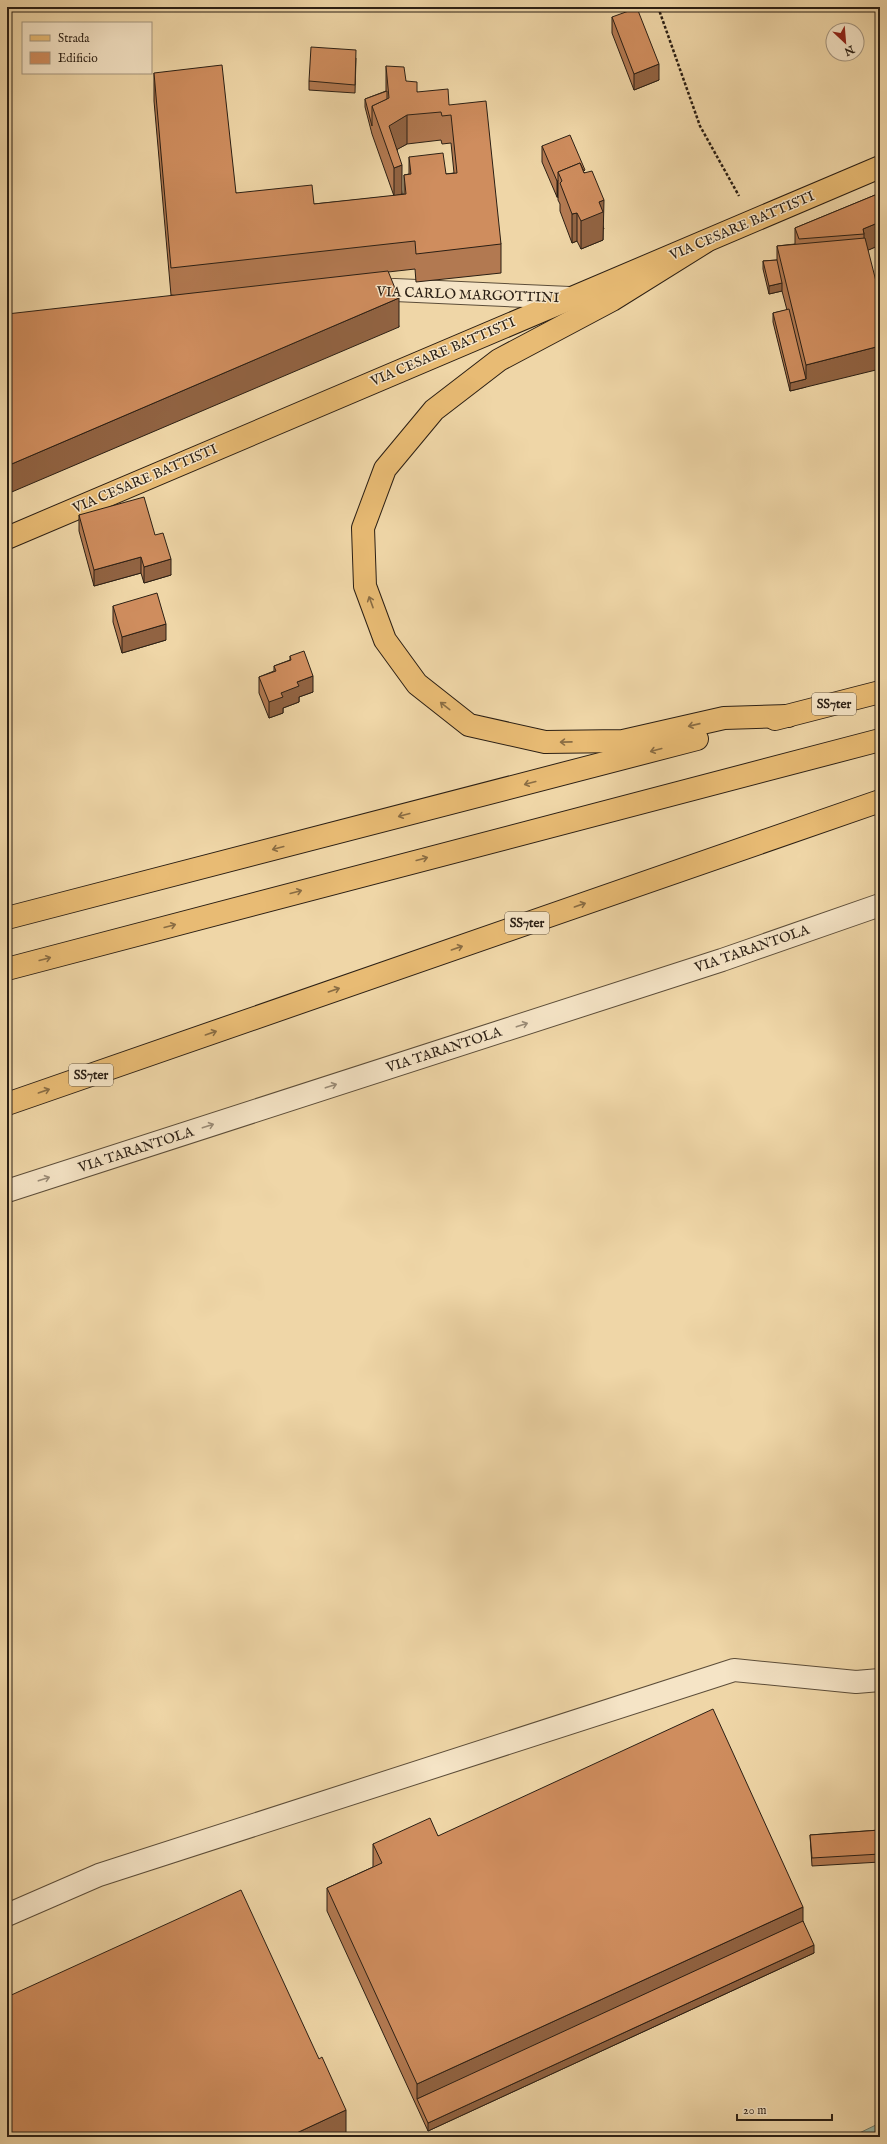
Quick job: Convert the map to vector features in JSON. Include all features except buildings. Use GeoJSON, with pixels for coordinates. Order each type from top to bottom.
{"type":"FeatureCollection","features":[{"type":"Feature","properties":{"kind":"main road","name":"VIA CESARE BATTISTI"},"geometry":{"type":"LineString","coordinates":[[7,538],[880,167]]}},
{"type":"Feature","properties":{"kind":"main road"},"geometry":{"type":"LineString","coordinates":[[705,242],[612,300],[499,360],[434,410],[385,469],[363,528],[365,586],[385,640],[417,684],[469,725],[545,742],[623,741],[724,718],[788,716]]}},
{"type":"Feature","properties":{"kind":"main road","name":"SS7ter"},"geometry":{"type":"LineString","coordinates":[[788,716],[880,692]]}},
{"type":"Feature","properties":{"kind":"main road"},"geometry":{"type":"LineString","coordinates":[[7,918],[788,716]]}},
{"type":"Feature","properties":{"kind":"main road"},"geometry":{"type":"LineString","coordinates":[[7,969],[880,740]]}},
{"type":"Feature","properties":{"kind":"main road","name":"SS7ter"},"geometry":{"type":"LineString","coordinates":[[7,1104],[880,801]]}},
{"type":"Feature","properties":{"kind":"street","name":"VIA CARLO MARGOTTINI"},"geometry":{"type":"LineString","coordinates":[[347,295],[395,290],[570,298]]}},
{"type":"Feature","properties":{"kind":"street","name":"VIA TARANTOLA"},"geometry":{"type":"LineString","coordinates":[[7,1191],[722,960],[880,905]]}},
{"type":"Feature","properties":{"kind":"street"},"geometry":{"type":"LineString","coordinates":[[7,1914],[98,1875],[734,1670],[856,1682],[880,1680]]}},
{"type":"Feature","properties":{"kind":"path"},"geometry":{"type":"LineString","coordinates":[[658,7],[700,126],[753,221]]}},
{"type":"Feature","properties":{"kind":"shaded area"},"geometry":{"type":"Polygon","coordinates":[[[880,2123],[880,2137],[851,2137],[880,2123]]]}}]}
